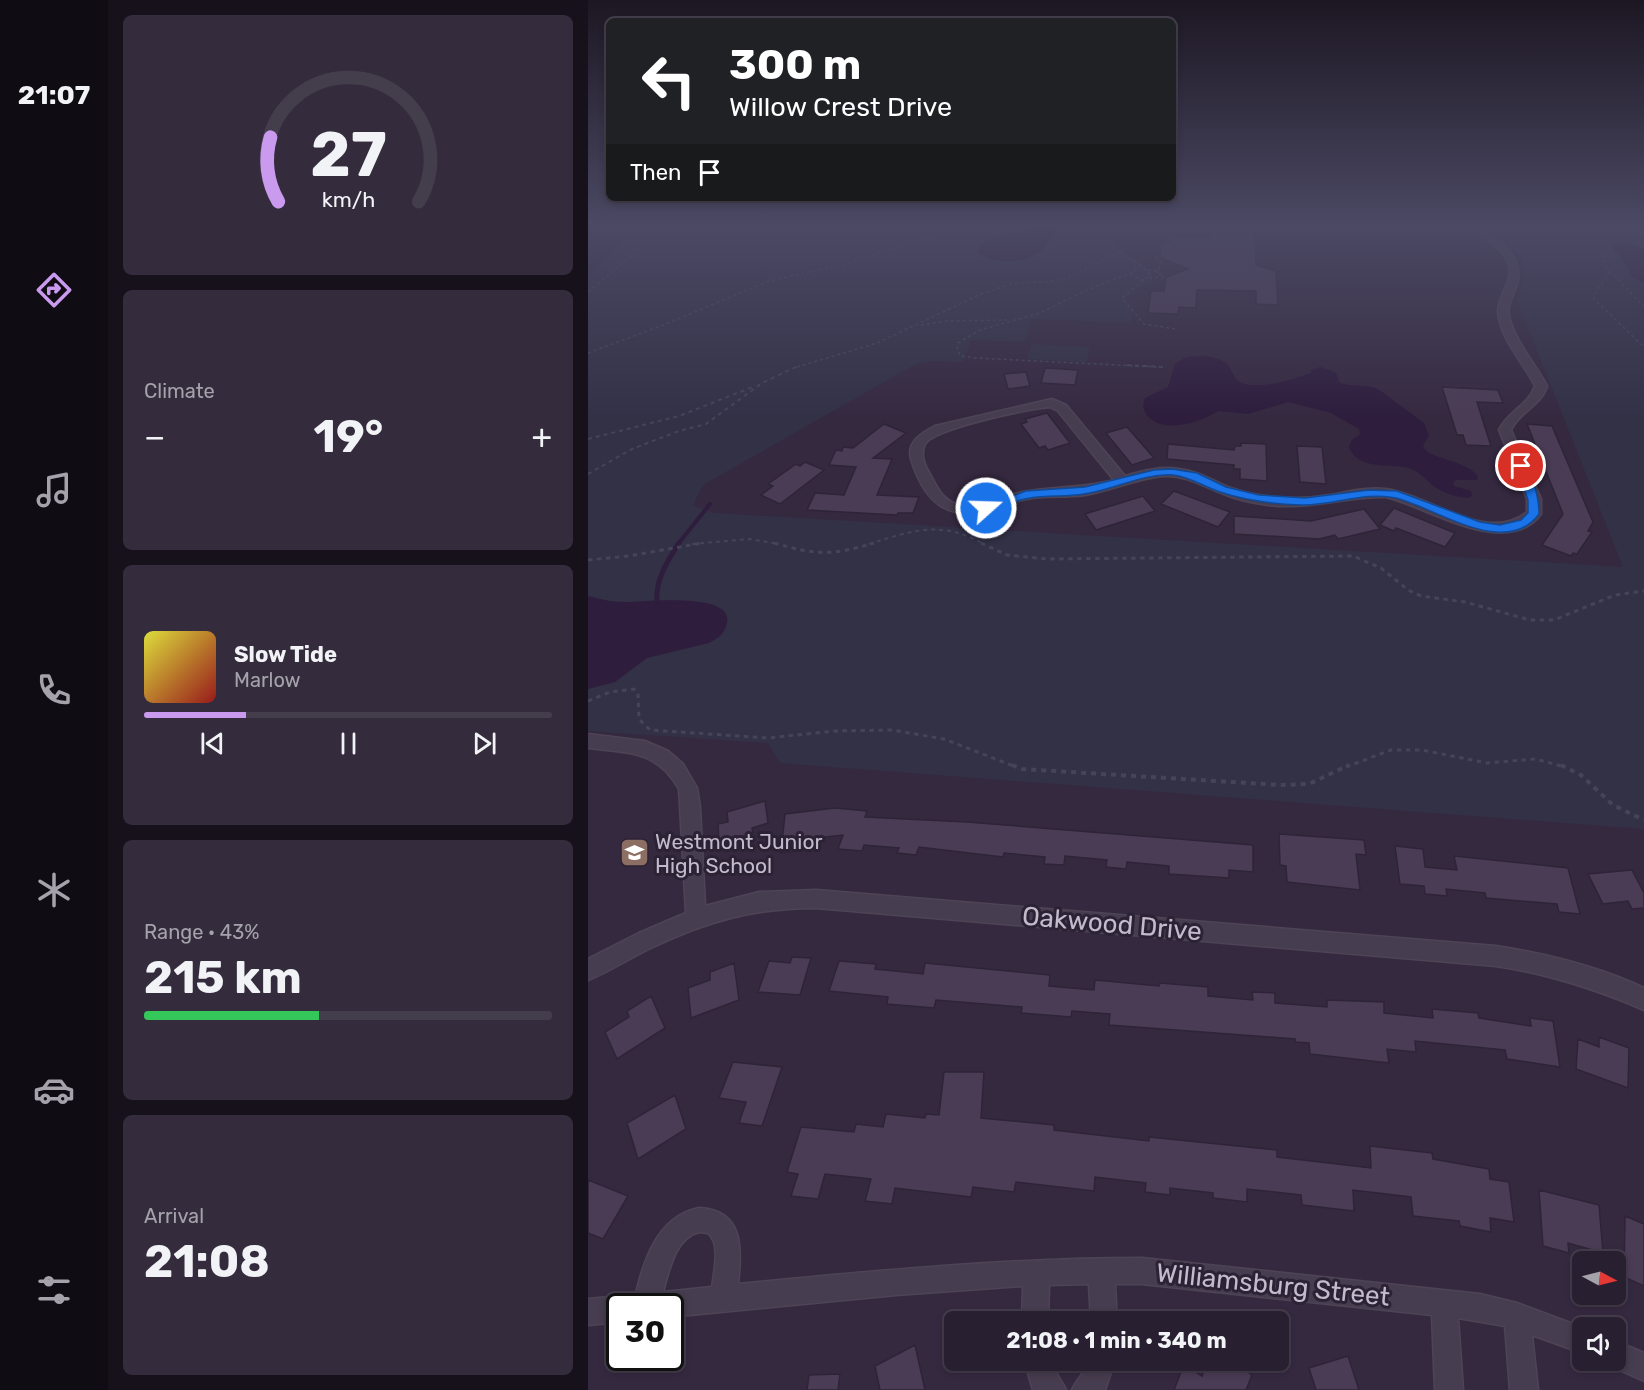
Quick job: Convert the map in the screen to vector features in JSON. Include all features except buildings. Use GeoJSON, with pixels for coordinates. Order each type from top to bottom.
{"type":"FeatureCollection","features":[{"type":"Feature","properties":{"kind":"street"},"geometry":{"type":"LineString","coordinates":[[1122,481],[1062,408],[1052,403],[942,427],[921,440],[915,452],[917,463],[935,495],[945,504],[959,509],[978,510],[1026,495],[1085,491],[1154,473],[1182,473],[1240,495],[1284,501],[1318,501],[1359,494],[1388,493],[1407,498],[1478,526],[1509,528],[1525,523],[1534,514],[1535,508],[1525,475],[1505,430],[1509,420],[1536,396],[1520,365],[1524,359],[1504,317],[1504,302],[1510,289]]}},
{"type":"Feature","properties":{"kind":"street"},"geometry":{"type":"LineString","coordinates":[[588,741],[645,748],[662,756],[677,770],[688,788],[691,807],[696,920]]}},
{"type":"Feature","properties":{"kind":"street","name":"Oakwood Drive"},"geometry":{"type":"LineString","coordinates":[[588,970],[659,933],[696,920],[751,903],[782,899],[816,899],[1497,956],[1528,960],[1558,968],[1644,999]]}},
{"type":"Feature","properties":{"kind":"street","name":"Williamsburg Street"},"geometry":{"type":"LineString","coordinates":[[651,1293],[661,1257],[669,1241],[680,1228],[691,1221],[702,1219],[713,1221],[721,1227],[726,1237],[728,1253],[723,1299]]}},
{"type":"Feature","properties":{"kind":"street"},"geometry":{"type":"LineString","coordinates":[[1101,1270],[1103,1311]]}},
{"type":"Feature","properties":{"kind":"street","name":"Williamsburg Street"},"geometry":{"type":"LineString","coordinates":[[684,1303],[960,1278],[1101,1270],[1142,1271],[1480,1307],[1517,1316],[1572,1336]]}},
{"type":"Feature","properties":{"kind":"street"},"geometry":{"type":"LineString","coordinates":[[1035,1311],[1036,1274]]}},
{"type":"Feature","properties":{"kind":"street"},"geometry":{"type":"LineString","coordinates":[[1444,1303],[1449,1390]]}},
{"type":"Feature","properties":{"kind":"street"},"geometry":{"type":"LineString","coordinates":[[588,1312],[606,1310]]}},
{"type":"Feature","properties":{"kind":"street"},"geometry":{"type":"LineString","coordinates":[[1517,1316],[1524,1390]]}},
{"type":"Feature","properties":{"kind":"street"},"geometry":{"type":"LineString","coordinates":[[1626,1359],[1644,1367]]}},
{"type":"Feature","properties":{"kind":"street"},"geometry":{"type":"LineString","coordinates":[[1040,1371],[1044,1384],[1052,1390]]}},
{"type":"Feature","properties":{"kind":"street"},"geometry":{"type":"LineString","coordinates":[[1086,1390],[1092,1386],[1100,1371]]}},
{"type":"Feature","properties":{"kind":"path"},"geometry":{"type":"LineString","coordinates":[[588,353],[661,327],[751,289]]}},
{"type":"Feature","properties":{"kind":"path"},"geometry":{"type":"LineString","coordinates":[[588,439],[679,416],[762,384],[801,365],[861,349],[916,326],[981,294],[998,289]]}},
{"type":"Feature","properties":{"kind":"path"},"geometry":{"type":"LineString","coordinates":[[1089,289],[1040,313],[973,333],[958,344],[957,350],[961,356],[976,358],[1163,367]]}},
{"type":"Feature","properties":{"kind":"path"},"geometry":{"type":"LineString","coordinates":[[1132,289],[1125,293],[1123,300],[1144,324],[1175,328]]}},
{"type":"Feature","properties":{"kind":"path"},"geometry":{"type":"LineString","coordinates":[[1598,289],[1594,299],[1644,346]]}},
{"type":"Feature","properties":{"kind":"path"},"geometry":{"type":"LineString","coordinates":[[1626,289],[1644,308]]}},
{"type":"Feature","properties":{"kind":"path"},"geometry":{"type":"LineString","coordinates":[[916,326],[946,321],[1015,319]]}},
{"type":"Feature","properties":{"kind":"path"},"geometry":{"type":"LineString","coordinates":[[588,474],[632,449],[679,431],[706,424],[762,384]]}},
{"type":"Feature","properties":{"kind":"path"},"geometry":{"type":"LineString","coordinates":[[588,560],[750,538],[766,539],[800,552],[827,554],[882,542],[914,532],[942,529],[962,532],[1001,552],[1032,559],[1342,555],[1376,564],[1414,594],[1466,602],[1506,616],[1529,620],[1554,620],[1569,616],[1609,595],[1644,591]]}},
{"type":"Feature","properties":{"kind":"path"},"geometry":{"type":"LineString","coordinates":[[588,701],[610,692],[634,689],[638,694],[639,720],[644,727],[650,730],[768,738],[836,731],[892,730],[944,739],[1022,769],[1151,778],[1302,785],[1323,778],[1377,753],[1404,749],[1422,750],[1488,763],[1504,764],[1535,759],[1569,768],[1581,775],[1613,805],[1644,820]]}},
{"type":"Feature","properties":{"kind":"shaded area"},"geometry":{"type":"Polygon","coordinates":[[[588,289],[1139,289],[1126,297],[1133,309],[1131,323],[1032,319],[1025,342],[971,340],[963,362],[932,361],[914,365],[703,485],[693,505],[714,513],[1623,567],[1517,300],[1521,289],[1644,289],[1644,829],[780,763],[768,743],[588,731],[588,289]]]}},
{"type":"Feature","properties":{"kind":"shaded area"},"geometry":{"type":"Polygon","coordinates":[[[1032,344],[1090,347],[1087,362],[1027,359],[1032,344]]]}},
{"type":"Feature","properties":{"kind":"shaded area"},"geometry":{"type":"Polygon","coordinates":[[[1202,356],[1223,361],[1237,380],[1244,384],[1263,385],[1284,381],[1311,373],[1311,370],[1321,367],[1336,373],[1340,383],[1378,389],[1424,423],[1429,435],[1423,446],[1426,450],[1472,470],[1478,476],[1477,480],[1453,482],[1454,486],[1471,491],[1472,496],[1468,498],[1452,495],[1434,486],[1411,469],[1376,465],[1360,460],[1353,455],[1349,447],[1351,441],[1360,434],[1359,429],[1331,413],[1288,402],[1248,414],[1218,411],[1203,419],[1175,426],[1158,423],[1148,417],[1145,412],[1143,407],[1145,398],[1168,387],[1175,364],[1186,357],[1202,356]]]}},
{"type":"Feature","properties":{"kind":"shaded area"},"geometry":{"type":"Polygon","coordinates":[[[588,596],[620,602],[686,600],[703,602],[717,606],[725,613],[727,623],[723,633],[709,643],[647,658],[615,682],[588,689],[588,596]]]}},
{"type":"Feature","properties":{"kind":"waterway"},"geometry":{"type":"LineString","coordinates":[[678,544],[710,504]]}},
{"type":"Feature","properties":{"kind":"waterway"},"geometry":{"type":"LineString","coordinates":[[657,601],[660,578],[679,543]]}},
{"type":"Feature","properties":{"kind":"place","name":"Westmont Junior High School"},"geometry":{"type":"Point","coordinates":[634,853]}},
{"type":"Feature","properties":{"kind":"route"},"geometry":{"type":"LineString","coordinates":[[986,508],[1026,495],[1085,491],[1154,473],[1172,472],[1193,476],[1222,489],[1259,499],[1305,502],[1378,492],[1397,495],[1478,526],[1500,529],[1525,523],[1534,514],[1534,500],[1521,466]]}}]}
